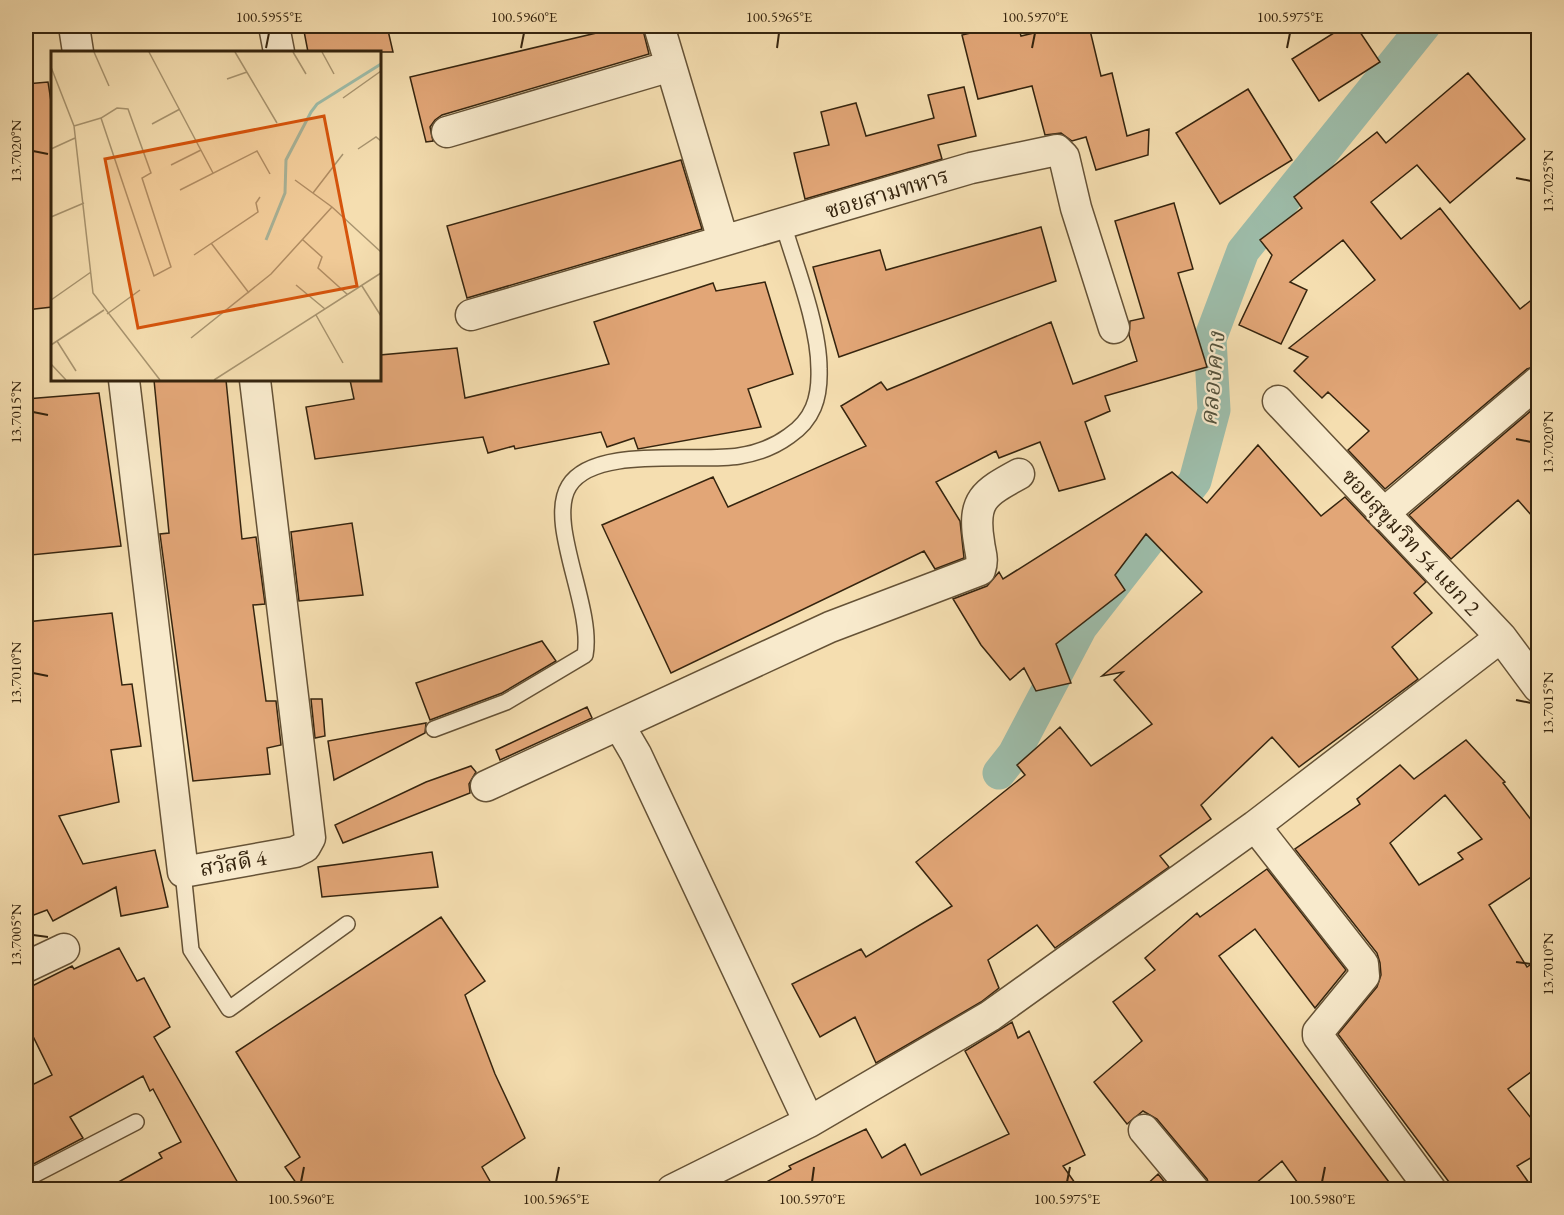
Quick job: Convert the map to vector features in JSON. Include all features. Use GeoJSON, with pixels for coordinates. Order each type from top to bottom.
{"type":"FeatureCollection","features":[{"type":"Feature","properties":{"kind":"street"},"geometry":{"type":"LineString","coordinates":[[74,26],[78,51]]}},
{"type":"Feature","properties":{"kind":"street"},"geometry":{"type":"LineString","coordinates":[[274,26],[279,51]]}},
{"type":"Feature","properties":{"kind":"street"},"geometry":{"type":"LineString","coordinates":[[659,26],[723,240]]}},
{"type":"Feature","properties":{"kind":"street"},"geometry":{"type":"LineString","coordinates":[[447,132],[671,66]]}},
{"type":"Feature","properties":{"kind":"street","name":"ซอยสามทหาร"},"geometry":{"type":"LineString","coordinates":[[471,315],[971,168],[1053,150],[1060,151],[1064,157],[1076,208],[1114,328]]}},
{"type":"Feature","properties":{"kind":"street","name":"สวัสดี 4"},"geometry":{"type":"LineString","coordinates":[[124,381],[183,872],[295,852],[305,848],[310,838],[255,381]]}},
{"type":"Feature","properties":{"kind":"street"},"geometry":{"type":"LineString","coordinates":[[1383,514],[1539,382]]}},
{"type":"Feature","properties":{"kind":"street","name":"ซอยสุขุมวิท 54 แยก 2"},"geometry":{"type":"LineString","coordinates":[[1278,401],[1501,637],[1539,687]]}},
{"type":"Feature","properties":{"kind":"street"},"geometry":{"type":"LineString","coordinates":[[486,786],[830,627],[980,570],[983,556],[979,543],[976,510],[992,489],[1019,474]]}},
{"type":"Feature","properties":{"kind":"street"},"geometry":{"type":"LineString","coordinates":[[672,1190],[810,1122],[990,1016],[1255,826],[1501,637]]}},
{"type":"Feature","properties":{"kind":"street"},"geometry":{"type":"LineString","coordinates":[[619,725],[636,754],[810,1122]]}},
{"type":"Feature","properties":{"kind":"street"},"geometry":{"type":"LineString","coordinates":[[1255,826],[1363,964],[1364,976],[1318,1032],[1318,1036],[1431,1190]]}},
{"type":"Feature","properties":{"kind":"street"},"geometry":{"type":"LineString","coordinates":[[26,967],[64,949]]}},
{"type":"Feature","properties":{"kind":"street"},"geometry":{"type":"LineString","coordinates":[[1144,1130],[1194,1190]]}},
{"type":"Feature","properties":{"kind":"lane"},"geometry":{"type":"LineString","coordinates":[[434,729],[506,702],[585,655],[588,642],[586,620],[563,519],[565,495],[577,477],[598,465],[627,460],[739,456],[773,447],[797,430],[810,417],[816,403],[819,368],[810,314],[783,224]]}},
{"type":"Feature","properties":{"kind":"lane"},"geometry":{"type":"LineString","coordinates":[[183,872],[191,950],[230,1009],[347,924]]}},
{"type":"Feature","properties":{"kind":"lane"},"geometry":{"type":"LineString","coordinates":[[26,1179],[136,1122]]}},
{"type":"Feature","properties":{"kind":"building"},"geometry":{"type":"Polygon","coordinates":[[[303,26],[387,26],[393,52],[381,51],[308,51],[303,26]]]}},
{"type":"Feature","properties":{"kind":"building"},"geometry":{"type":"Polygon","coordinates":[[[626,26],[642,26],[649,54],[442,115],[430,127],[433,141],[426,142],[410,77],[626,26]]]}},
{"type":"Feature","properties":{"kind":"building"},"geometry":{"type":"Polygon","coordinates":[[[1000,26],[1018,26],[1021,36],[1063,26],[1089,26],[1101,76],[1112,73],[1127,136],[1149,129],[1148,155],[1096,170],[1086,137],[1072,141],[1061,133],[1045,135],[1032,86],[978,99],[962,35],[1000,26]]]}},
{"type":"Feature","properties":{"kind":"building"},"geometry":{"type":"Polygon","coordinates":[[[1345,26],[1356,26],[1380,62],[1319,101],[1292,59],[1345,26]]]}},
{"type":"Feature","properties":{"kind":"building"},"geometry":{"type":"Polygon","coordinates":[[[1468,73],[1525,139],[1450,203],[1417,165],[1371,202],[1401,239],[1440,208],[1520,309],[1539,294],[1539,365],[1527,369],[1385,489],[1348,450],[1369,431],[1328,392],[1322,398],[1294,371],[1308,357],[1289,348],[1375,280],[1343,240],[1290,282],[1307,290],[1281,344],[1239,325],[1272,255],[1260,240],[1302,208],[1294,197],[1377,132],[1386,143],[1468,73]]]}},
{"type":"Feature","properties":{"kind":"building"},"geometry":{"type":"Polygon","coordinates":[[[48,82],[51,102],[51,307],[26,310],[26,84],[48,82]]]}},
{"type":"Feature","properties":{"kind":"building"},"geometry":{"type":"Polygon","coordinates":[[[964,87],[976,136],[938,145],[942,159],[805,199],[794,153],[829,145],[821,112],[856,103],[866,136],[934,118],[928,95],[964,87]]]}},
{"type":"Feature","properties":{"kind":"building"},"geometry":{"type":"Polygon","coordinates":[[[1248,89],[1292,160],[1220,204],[1176,133],[1248,89]]]}},
{"type":"Feature","properties":{"kind":"building"},"geometry":{"type":"Polygon","coordinates":[[[681,160],[702,229],[467,298],[447,226],[681,160]]]}},
{"type":"Feature","properties":{"kind":"building"},"geometry":{"type":"Polygon","coordinates":[[[1174,203],[1193,269],[1178,273],[1207,367],[1105,396],[1110,411],[1085,422],[1105,479],[1059,491],[1040,442],[999,458],[996,451],[936,482],[960,521],[964,558],[935,569],[924,551],[671,673],[602,525],[713,477],[728,507],[866,446],[841,406],[881,382],[887,390],[1051,322],[1073,384],[1137,361],[1129,335],[1130,321],[1144,318],[1115,221],[1174,203]]]}},
{"type":"Feature","properties":{"kind":"building"},"geometry":{"type":"Polygon","coordinates":[[[1041,227],[1056,281],[839,357],[813,267],[880,250],[886,270],[1041,227]]]}},
{"type":"Feature","properties":{"kind":"building"},"geometry":{"type":"Polygon","coordinates":[[[765,282],[793,374],[748,389],[761,427],[638,449],[634,438],[607,447],[601,432],[515,449],[514,446],[488,453],[483,437],[315,459],[306,407],[354,399],[350,381],[381,381],[381,355],[457,348],[465,398],[609,364],[594,322],[713,283],[716,291],[765,282]]]}},
{"type":"Feature","properties":{"kind":"building"},"geometry":{"type":"Polygon","coordinates":[[[154,381],[226,381],[242,539],[256,537],[265,604],[253,605],[266,701],[276,701],[281,745],[267,748],[270,774],[193,781],[160,534],[169,533],[154,381]]]}},
{"type":"Feature","properties":{"kind":"building"},"geometry":{"type":"Polygon","coordinates":[[[99,393],[121,546],[31,555],[26,494],[26,399],[99,393]]]}},
{"type":"Feature","properties":{"kind":"building"},"geometry":{"type":"Polygon","coordinates":[[[1539,404],[1539,524],[1518,500],[1451,559],[1409,515],[1539,404]]]}},
{"type":"Feature","properties":{"kind":"building"},"geometry":{"type":"Polygon","coordinates":[[[1258,445],[1321,516],[1345,497],[1426,582],[1414,593],[1432,613],[1392,647],[1418,679],[1299,767],[1272,737],[1201,805],[1211,819],[1160,856],[1169,867],[1055,948],[1037,925],[988,960],[999,988],[981,1002],[876,1063],[855,1017],[820,1037],[792,984],[861,949],[866,957],[952,906],[916,862],[1025,775],[1017,765],[1060,727],[1091,766],[1152,724],[1114,680],[1123,672],[1102,676],[1202,592],[1146,534],[1115,575],[1125,590],[1056,644],[1071,683],[1036,691],[1024,668],[1010,680],[981,645],[953,599],[987,586],[999,572],[1003,579],[1172,472],[1207,503],[1258,445]]]}},
{"type":"Feature","properties":{"kind":"building"},"geometry":{"type":"Polygon","coordinates":[[[352,523],[363,595],[299,601],[291,532],[352,523]]]}},
{"type":"Feature","properties":{"kind":"building"},"geometry":{"type":"Polygon","coordinates":[[[112,613],[122,685],[132,684],[141,746],[111,750],[119,802],[59,816],[83,864],[155,850],[168,907],[121,916],[116,887],[53,921],[47,910],[26,918],[26,622],[112,613]]]}},
{"type":"Feature","properties":{"kind":"building"},"geometry":{"type":"Polygon","coordinates":[[[542,641],[556,661],[502,693],[430,720],[416,683],[542,641]]]}},
{"type":"Feature","properties":{"kind":"building"},"geometry":{"type":"Polygon","coordinates":[[[311,699],[322,699],[325,736],[315,738],[311,699]]]}},
{"type":"Feature","properties":{"kind":"building"},"geometry":{"type":"Polygon","coordinates":[[[587,707],[592,718],[500,760],[496,750],[587,707]]]}},
{"type":"Feature","properties":{"kind":"building"},"geometry":{"type":"Polygon","coordinates":[[[426,723],[425,733],[334,780],[328,741],[426,723]]]}},
{"type":"Feature","properties":{"kind":"building"},"geometry":{"type":"Polygon","coordinates":[[[1466,740],[1505,782],[1503,783],[1539,830],[1539,872],[1489,905],[1527,967],[1539,959],[1539,1066],[1508,1089],[1539,1128],[1539,1153],[1517,1166],[1534,1190],[1455,1190],[1338,1034],[1377,987],[1381,975],[1380,963],[1377,953],[1295,849],[1360,804],[1357,799],[1400,765],[1414,779],[1466,740]],[[1445,795],[1390,843],[1419,885],[1463,859],[1458,853],[1482,839],[1445,795]]]}},
{"type":"Feature","properties":{"kind":"building"},"geometry":{"type":"Polygon","coordinates":[[[471,766],[476,772],[469,784],[470,793],[343,843],[335,825],[426,782],[471,766]]]}},
{"type":"Feature","properties":{"kind":"building"},"geometry":{"type":"Polygon","coordinates":[[[432,852],[438,887],[322,897],[318,867],[432,852]]]}},
{"type":"Feature","properties":{"kind":"building"},"geometry":{"type":"Polygon","coordinates":[[[1267,869],[1346,970],[1315,1008],[1255,929],[1219,956],[1395,1190],[1303,1190],[1282,1161],[1248,1190],[1211,1190],[1207,1179],[1157,1119],[1143,1111],[1127,1124],[1094,1082],[1142,1041],[1113,1002],[1155,970],[1145,958],[1197,913],[1200,917],[1267,869]]]}},
{"type":"Feature","properties":{"kind":"building"},"geometry":{"type":"Polygon","coordinates":[[[441,917],[485,981],[465,995],[495,1074],[525,1138],[482,1167],[495,1190],[301,1190],[285,1167],[300,1157],[236,1052],[441,917]]]}},
{"type":"Feature","properties":{"kind":"building"},"geometry":{"type":"Polygon","coordinates":[[[119,948],[137,981],[144,978],[170,1027],[154,1037],[242,1190],[104,1190],[162,1158],[159,1153],[181,1142],[153,1089],[150,1091],[143,1076],[70,1117],[83,1138],[26,1168],[26,1088],[52,1075],[26,1022],[26,989],[72,966],[74,969],[119,948]]]}},
{"type":"Feature","properties":{"kind":"building"},"geometry":{"type":"Polygon","coordinates":[[[1012,1022],[1018,1038],[1029,1031],[1085,1155],[1063,1166],[1080,1190],[751,1190],[791,1169],[789,1166],[866,1129],[882,1158],[905,1144],[921,1175],[1009,1134],[965,1051],[1012,1022]]]}},
{"type":"Feature","properties":{"kind":"building"},"geometry":{"type":"Polygon","coordinates":[[[1158,1174],[1171,1190],[1141,1190],[1158,1174]]]}},
{"type":"Feature","properties":{"kind":"waterway","name":"คลองคาง"},"geometry":{"type":"LineString","coordinates":[[999,773],[1014,754],[1081,627],[1195,481],[1214,410],[1210,339],[1243,251],[1424,26]]}}]}
